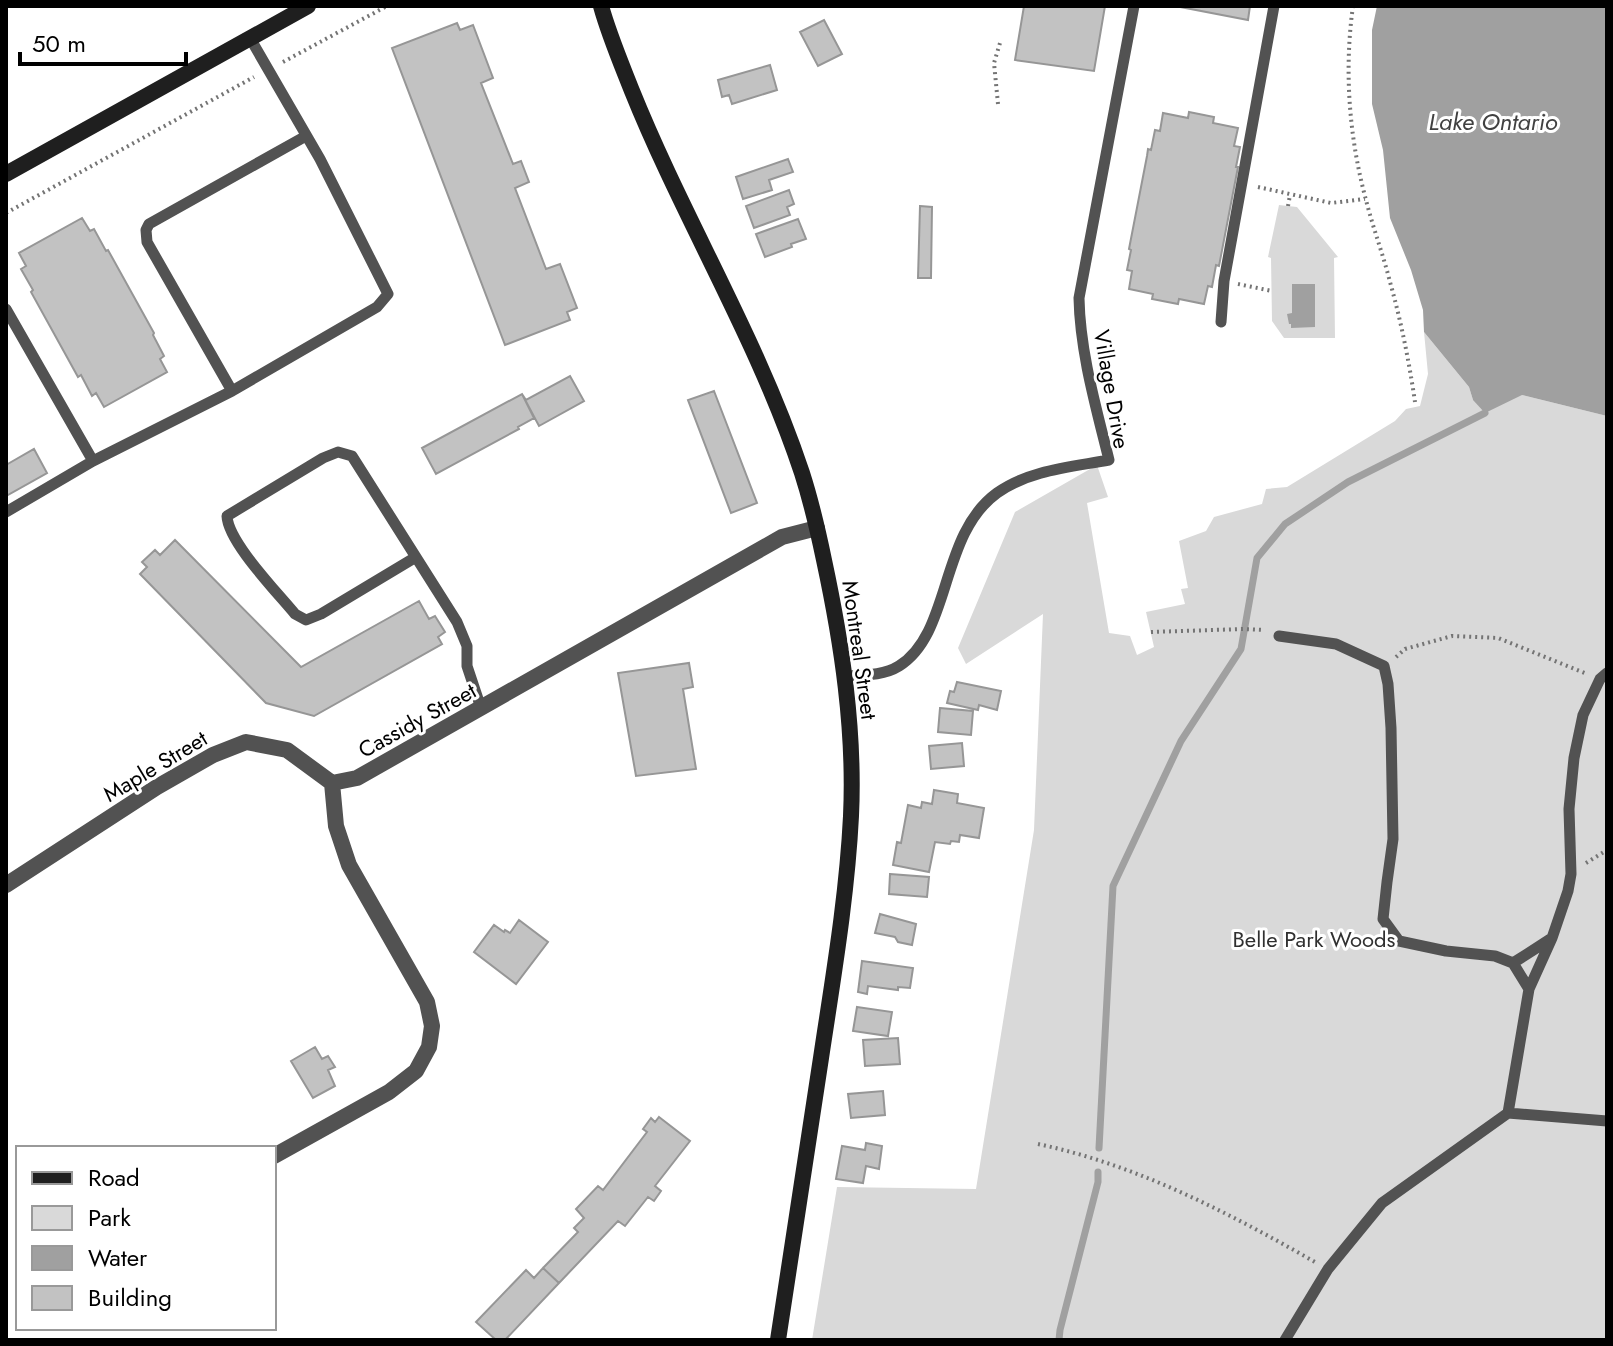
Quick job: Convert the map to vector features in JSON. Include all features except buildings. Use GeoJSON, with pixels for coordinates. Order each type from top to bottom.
{"type":"FeatureCollection","features":[{"type":"Feature","properties":{"kind":"main road"},"geometry":{"type":"LineString","coordinates":[[6,174],[308,6]]}},
{"type":"Feature","properties":{"kind":"main road","name":"Montreal Street"},"geometry":{"type":"LineString","coordinates":[[601,6],[643,119],[784,421],[817,528],[845,676],[851,815],[833,981],[778,1340]]}},
{"type":"Feature","properties":{"kind":"street","name":"Cassidy Street"},"geometry":{"type":"LineString","coordinates":[[332,783],[357,778],[782,537],[817,528]]}},
{"type":"Feature","properties":{"kind":"street","name":"Maple Street"},"geometry":{"type":"LineString","coordinates":[[6,885],[157,787],[213,755],[246,742],[287,750],[332,783]]}},
{"type":"Feature","properties":{"kind":"street"},"geometry":{"type":"LineString","coordinates":[[276,1155],[389,1092],[416,1071],[429,1047],[432,1026],[427,1002],[349,865],[336,826],[332,783]]}},
{"type":"Feature","properties":{"kind":"lane","name":"Village Drive"},"geometry":{"type":"LineString","coordinates":[[845,676],[878,674],[899,665],[919,647],[933,618],[958,543],[980,508],[997,492],[1043,473],[1109,460],[1094,402],[1079,318],[1079,298],[1134,6]]}},
{"type":"Feature","properties":{"kind":"lane"},"geometry":{"type":"LineString","coordinates":[[1221,322],[1224,281],[1274,6]]}},
{"type":"Feature","properties":{"kind":"lane"},"geometry":{"type":"LineString","coordinates":[[6,512],[93,461],[232,391],[377,307],[388,294],[306,136],[250,38]]}},
{"type":"Feature","properties":{"kind":"lane"},"geometry":{"type":"LineString","coordinates":[[232,391],[147,242],[146,230],[149,224],[306,136]]}},
{"type":"Feature","properties":{"kind":"lane"},"geometry":{"type":"LineString","coordinates":[[6,309],[93,461]]}},
{"type":"Feature","properties":{"kind":"lane"},"geometry":{"type":"LineString","coordinates":[[416,557],[306,620],[295,614],[234,539],[227,516],[323,458],[338,452],[352,456],[416,557],[457,622],[467,646],[467,666],[481,708]]}},
{"type":"Feature","properties":{"kind":"lane"},"geometry":{"type":"LineString","coordinates":[[1279,636],[1336,644],[1384,666],[1391,728],[1393,839],[1383,919],[1399,941],[1446,951],[1495,956],[1513,963],[1529,989]]}},
{"type":"Feature","properties":{"kind":"lane"},"geometry":{"type":"LineString","coordinates":[[1508,1113],[1529,989],[1552,938],[1568,891],[1571,874],[1569,809],[1574,758],[1583,715],[1603,676]]}},
{"type":"Feature","properties":{"kind":"lane"},"geometry":{"type":"LineString","coordinates":[[1513,963],[1552,938]]}},
{"type":"Feature","properties":{"kind":"lane"},"geometry":{"type":"LineString","coordinates":[[1285,1340],[1328,1269],[1382,1203],[1508,1113],[1607,1121]]}},
{"type":"Feature","properties":{"kind":"path"},"geometry":{"type":"LineString","coordinates":[[6,213],[387,6]]}},
{"type":"Feature","properties":{"kind":"path"},"geometry":{"type":"LineString","coordinates":[[1353,6],[1348,58],[1351,123],[1365,199],[1402,329],[1415,402]]}},
{"type":"Feature","properties":{"kind":"path"},"geometry":{"type":"LineString","coordinates":[[998,104],[994,63],[1000,43]]}},
{"type":"Feature","properties":{"kind":"path"},"geometry":{"type":"LineString","coordinates":[[1274,191],[1331,203],[1365,199]]}},
{"type":"Feature","properties":{"kind":"path"},"geometry":{"type":"LineString","coordinates":[[1288,206],[1290,195]]}},
{"type":"Feature","properties":{"kind":"path"},"geometry":{"type":"LineString","coordinates":[[1224,281],[1272,291]]}},
{"type":"Feature","properties":{"kind":"path"},"geometry":{"type":"LineString","coordinates":[[1151,632],[1260,629],[1279,636]]}},
{"type":"Feature","properties":{"kind":"path"},"geometry":{"type":"LineString","coordinates":[[1384,666],[1405,649],[1452,636],[1498,638],[1603,676]]}},
{"type":"Feature","properties":{"kind":"path"},"geometry":{"type":"LineString","coordinates":[[1038,1144],[1130,1170],[1241,1221],[1328,1269]]}},
{"type":"Feature","properties":{"kind":"green space"},"geometry":{"type":"Polygon","coordinates":[[[1279,205],[1297,207],[1338,257],[1334,258],[1335,338],[1284,338],[1272,321],[1271,258],[1268,257],[1279,205]]]}},
{"type":"Feature","properties":{"kind":"green space","name":"Belle Park Woods"},"geometry":{"type":"Polygon","coordinates":[[[1424,332],[1469,387],[1473,400],[1522,395],[1607,416],[1607,1340],[812,1340],[837,1187],[976,1189],[1034,830],[1043,614],[966,664],[958,648],[1015,512],[1097,465],[1108,497],[1087,503],[1109,633],[1130,636],[1137,655],[1154,647],[1146,612],[1185,604],[1181,589],[1188,588],[1179,541],[1206,531],[1214,517],[1262,504],[1266,489],[1287,487],[1395,421],[1406,409],[1420,406],[1428,374],[1424,332]]]}},
{"type":"Feature","properties":{"kind":"water","name":"Lake Ontario"},"geometry":{"type":"Polygon","coordinates":[[[1377,6],[1607,6],[1607,416],[1522,395],[1485,413],[1473,400],[1469,387],[1424,332],[1423,310],[1390,218],[1383,150],[1372,104],[1372,30],[1377,6]]]}},
{"type":"Feature","properties":{"kind":"water"},"geometry":{"type":"Polygon","coordinates":[[[1292,284],[1315,284],[1315,327],[1291,328],[1287,314],[1292,313],[1292,284]]]}},
{"type":"Feature","properties":{"kind":"waterway"},"geometry":{"type":"LineString","coordinates":[[1099,1148],[1113,886],[1181,741],[1241,649],[1257,558],[1285,524],[1348,482],[1485,413]]}},
{"type":"Feature","properties":{"kind":"waterway"},"geometry":{"type":"LineString","coordinates":[[1059,1340],[1098,1172]]}}]}
